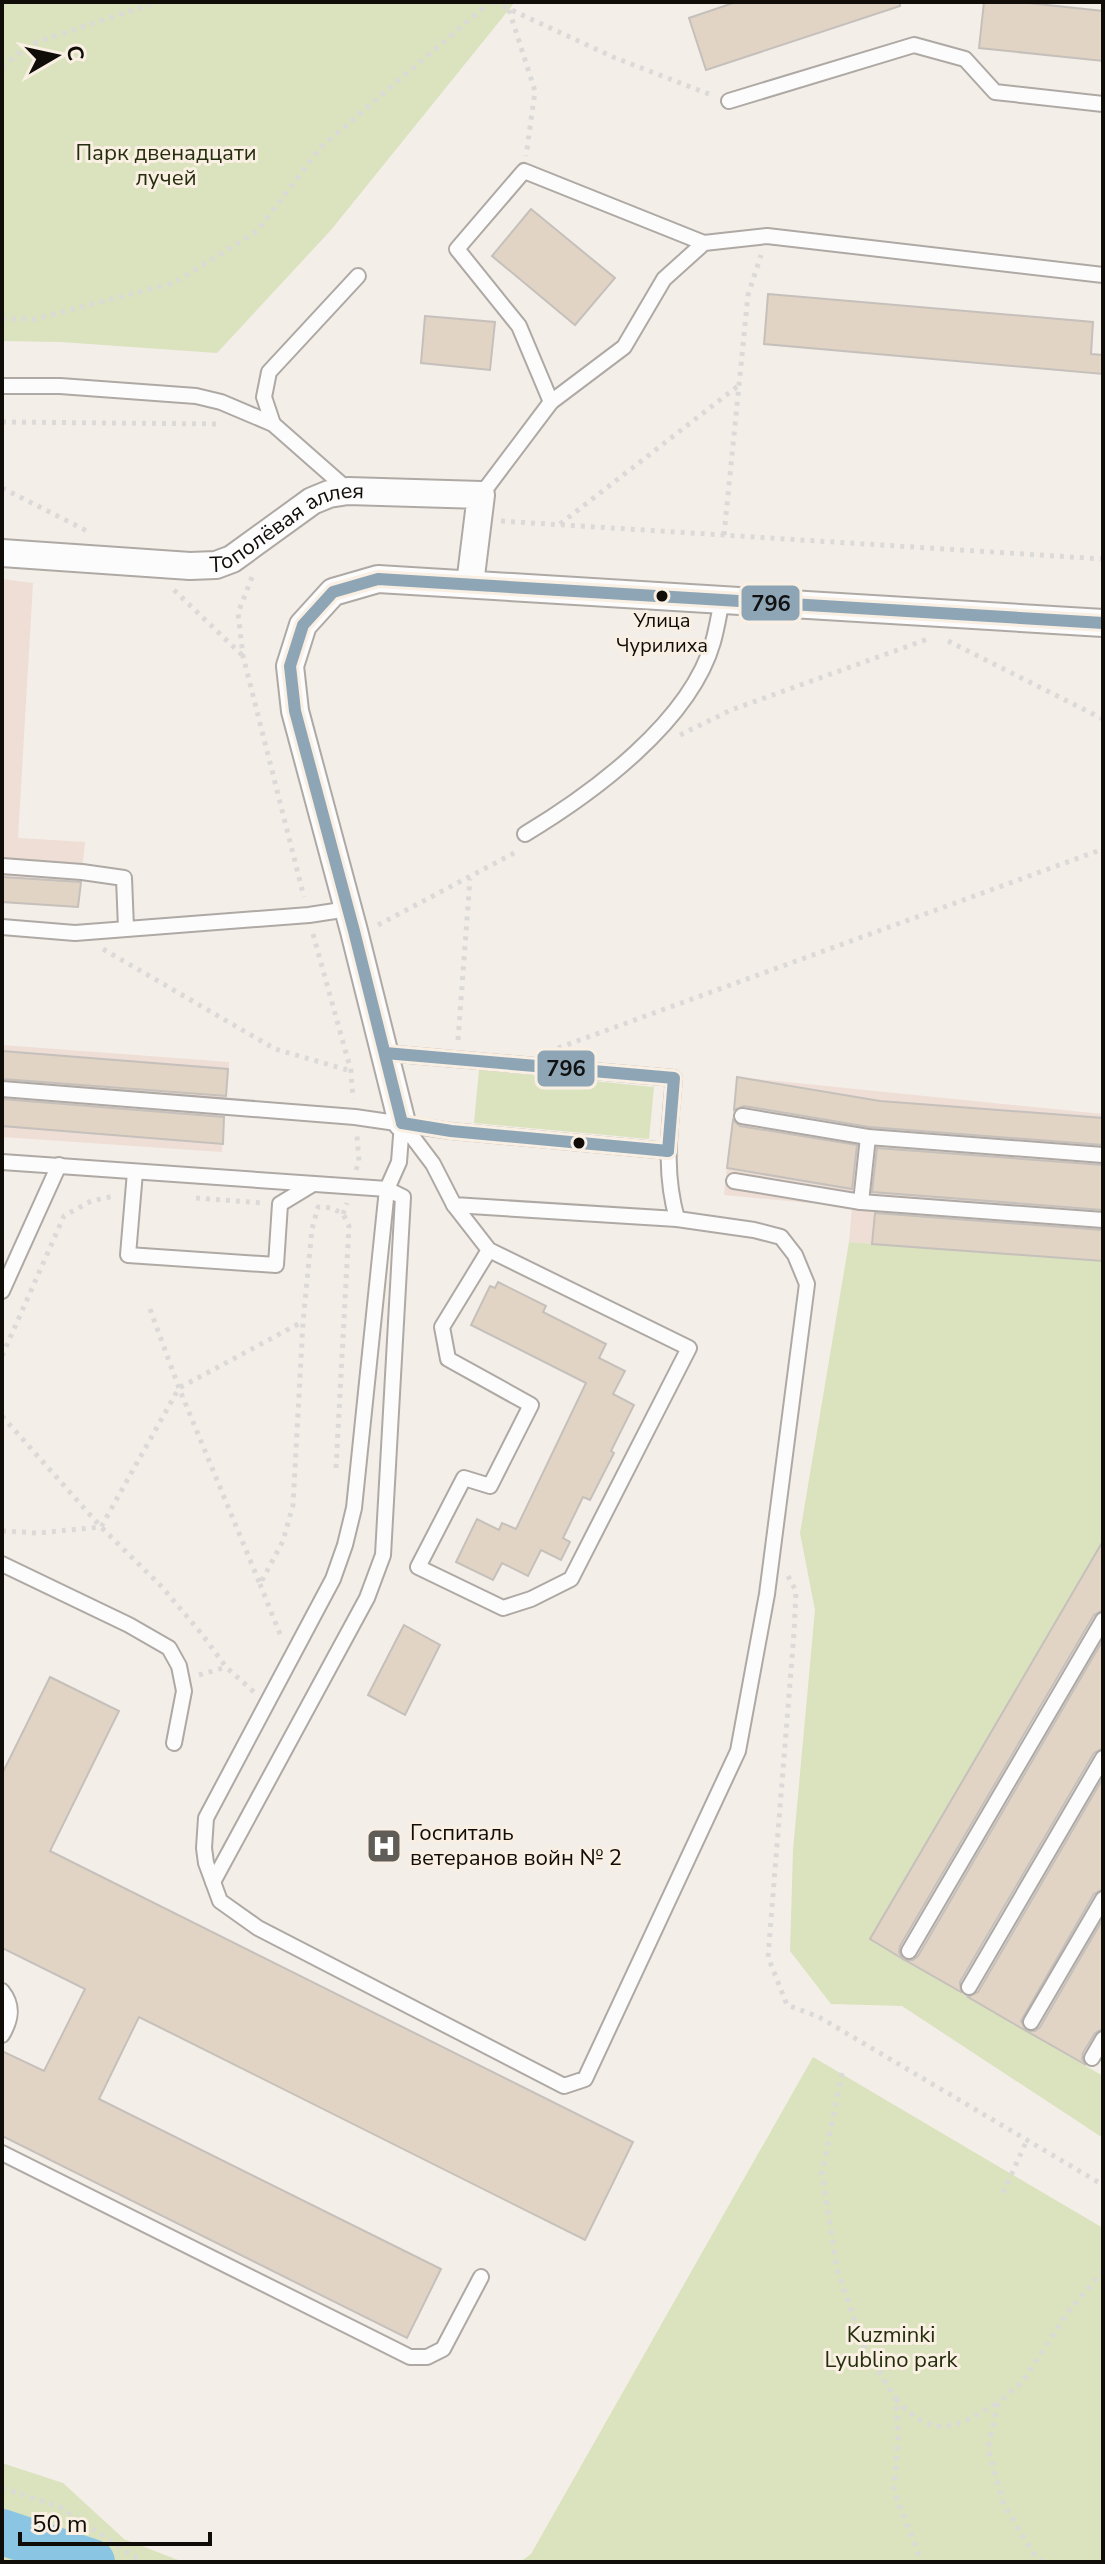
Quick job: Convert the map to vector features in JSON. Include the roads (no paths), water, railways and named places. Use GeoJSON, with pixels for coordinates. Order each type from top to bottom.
{"type":"FeatureCollection","features":[{"type":"Feature","properties":{"kind":"street","name":"Тополёвая аллея"},"geometry":{"type":"LineString","coordinates":[[2,553],[190,566],[216,565],[232,559],[312,501],[329,494],[348,491],[480,507]]}},
{"type":"Feature","properties":{"kind":"street"},"geometry":{"type":"LineString","coordinates":[[470,584],[480,507]]}},
{"type":"Feature","properties":{"kind":"street"},"geometry":{"type":"LineString","coordinates":[[402,1123],[295,711],[290,666],[303,625],[333,592],[378,579],[1103,623]]}},
{"type":"Feature","properties":{"kind":"lane"},"geometry":{"type":"LineString","coordinates":[[729,101],[914,45],[965,59],[995,92],[1103,104]]}},
{"type":"Feature","properties":{"kind":"lane"},"geometry":{"type":"LineString","coordinates":[[551,402],[519,326],[457,249],[524,171],[704,243],[767,236],[1103,275]]}},
{"type":"Feature","properties":{"kind":"lane"},"geometry":{"type":"LineString","coordinates":[[480,507],[551,402],[624,347],[664,279],[704,243]]}},
{"type":"Feature","properties":{"kind":"lane"},"geometry":{"type":"LineString","coordinates":[[273,424],[264,397],[269,372],[358,276]]}},
{"type":"Feature","properties":{"kind":"lane"},"geometry":{"type":"LineString","coordinates":[[2,386],[60,386],[196,396],[221,402],[273,424],[348,491]]}},
{"type":"Feature","properties":{"kind":"lane"},"geometry":{"type":"LineString","coordinates":[[524,841],[600,784],[647,741],[675,709],[698,677],[713,644],[722,600]]}},
{"type":"Feature","properties":{"kind":"lane"},"geometry":{"type":"LineString","coordinates":[[2,866],[124,878],[126,928]]}},
{"type":"Feature","properties":{"kind":"lane"},"geometry":{"type":"LineString","coordinates":[[2,927],[75,933],[309,915],[348,909]]}},
{"type":"Feature","properties":{"kind":"lane"},"geometry":{"type":"LineString","coordinates":[[385,1053],[674,1078],[668,1151],[669,1190],[677,1219]]}},
{"type":"Feature","properties":{"kind":"lane"},"geometry":{"type":"LineString","coordinates":[[2,1089],[355,1117],[451,1131],[668,1151]]}},
{"type":"Feature","properties":{"kind":"lane"},"geometry":{"type":"LineString","coordinates":[[742,1116],[868,1137],[1103,1155]]}},
{"type":"Feature","properties":{"kind":"lane"},"geometry":{"type":"LineString","coordinates":[[402,1123],[399,1162],[387,1189],[354,1508],[345,1545],[333,1579],[206,1818],[204,1848],[220,1901],[258,1928],[564,2086],[585,2079],[738,1751],[767,1594],[807,1284],[795,1255],[781,1237],[754,1230],[677,1219],[454,1205]]}},
{"type":"Feature","properties":{"kind":"lane"},"geometry":{"type":"LineString","coordinates":[[402,1123],[433,1164],[454,1205],[489,1250],[689,1348],[571,1579],[531,1599],[503,1608],[418,1567],[464,1478],[490,1486],[531,1405],[448,1359],[442,1327],[489,1250]]}},
{"type":"Feature","properties":{"kind":"lane"},"geometry":{"type":"LineString","coordinates":[[861,1202],[868,1137]]}},
{"type":"Feature","properties":{"kind":"lane"},"geometry":{"type":"LineString","coordinates":[[2,1162],[387,1189],[403,1197],[383,1555],[367,1598],[213,1882]]}},
{"type":"Feature","properties":{"kind":"lane"},"geometry":{"type":"LineString","coordinates":[[2,1291],[59,1165]]}},
{"type":"Feature","properties":{"kind":"lane"},"geometry":{"type":"LineString","coordinates":[[135,1172],[128,1255],[276,1265],[280,1204],[313,1184]]}},
{"type":"Feature","properties":{"kind":"lane"},"geometry":{"type":"LineString","coordinates":[[734,1181],[861,1202],[1103,1220]]}},
{"type":"Feature","properties":{"kind":"lane"},"geometry":{"type":"LineString","coordinates":[[2,1564],[129,1625],[169,1648],[179,1666],[184,1691],[174,1743]]}},
{"type":"Feature","properties":{"kind":"lane"},"geometry":{"type":"LineString","coordinates":[[909,1951],[1103,1620]]}},
{"type":"Feature","properties":{"kind":"lane"},"geometry":{"type":"LineString","coordinates":[[969,1987],[1103,1758]]}},
{"type":"Feature","properties":{"kind":"lane"},"geometry":{"type":"LineString","coordinates":[[1031,2022],[1103,1899]]}},
{"type":"Feature","properties":{"kind":"lane"},"geometry":{"type":"LineString","coordinates":[[2,1991],[7,1997],[11,2016],[2,2035]]}},
{"type":"Feature","properties":{"kind":"lane"},"geometry":{"type":"LineString","coordinates":[[1092,2058],[1103,2039]]}},
{"type":"Feature","properties":{"kind":"lane"},"geometry":{"type":"LineString","coordinates":[[2,2153],[410,2357],[427,2357],[443,2349],[481,2277]]}},
{"type":"Feature","properties":{"kind":"waterway"},"geometry":{"type":"LineString","coordinates":[[2,2532],[92,2562]]}},
{"type":"Feature","properties":{"kind":"place","name":"Улица Чурилиха"},"geometry":{"type":"Point","coordinates":[662,596]}},
{"type":"Feature","properties":{"kind":"place","name":"Госпиталь ветеранов войн № 2"},"geometry":{"type":"Point","coordinates":[384,1846]}},
{"type":"Feature","properties":{"kind":"park label","name":"Парк двенадцати лучей"},"geometry":{"type":"Point","coordinates":[166,166]}},
{"type":"Feature","properties":{"kind":"park label","name":"Kuzminki Lyublino park"},"geometry":{"type":"Point","coordinates":[891,2348]}}]}
